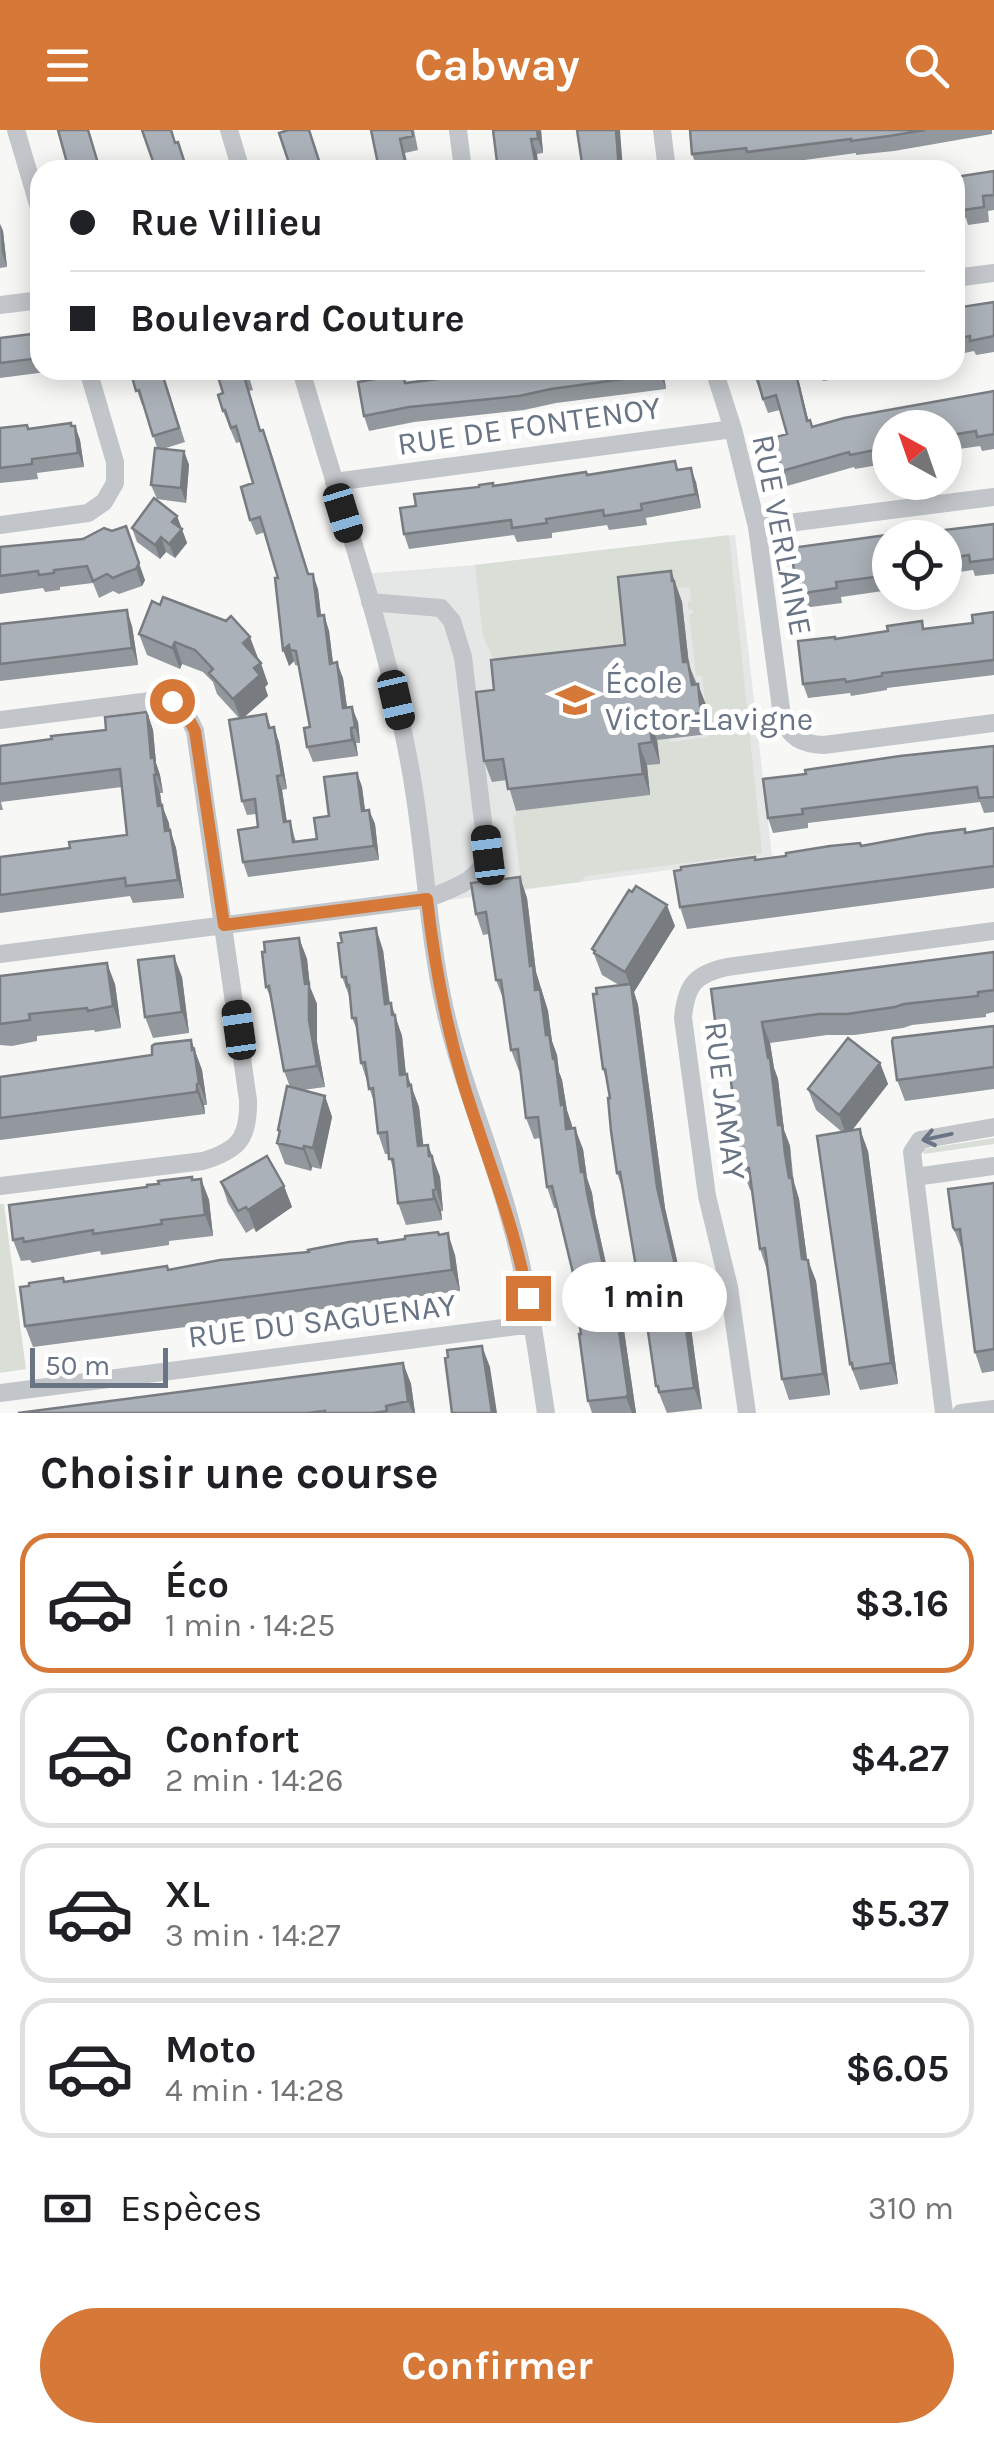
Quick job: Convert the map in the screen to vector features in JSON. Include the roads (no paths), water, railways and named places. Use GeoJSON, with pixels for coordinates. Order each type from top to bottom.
{"type":"FeatureCollection","features":[{"type":"Feature","properties":{"kind":"street"},"geometry":{"type":"LineString","coordinates":[[16,130],[30,177]]}},
{"type":"Feature","properties":{"kind":"street"},"geometry":{"type":"LineString","coordinates":[[228,130],[237,160]]}},
{"type":"Feature","properties":{"kind":"street"},"geometry":{"type":"LineString","coordinates":[[458,130],[462,160]]}},
{"type":"Feature","properties":{"kind":"street"},"geometry":{"type":"LineString","coordinates":[[662,130],[666,160]]}},
{"type":"Feature","properties":{"kind":"street"},"geometry":{"type":"LineString","coordinates":[[965,276],[994,272]]}},
{"type":"Feature","properties":{"kind":"street"},"geometry":{"type":"LineString","coordinates":[[0,306],[30,302]]}},
{"type":"Feature","properties":{"kind":"street"},"geometry":{"type":"LineString","coordinates":[[0,525],[88,513],[104,502],[115,483],[116,462],[91,380]]}},
{"type":"Feature","properties":{"kind":"street"},"geometry":{"type":"LineString","coordinates":[[303,380],[391,677],[420,826],[436,967],[464,1084],[510,1218],[533,1324],[546,1413]]}},
{"type":"Feature","properties":{"kind":"street","name":"RUE VERLAINE"},"geometry":{"type":"LineString","coordinates":[[717,380],[758,527],[786,729],[796,740],[824,745],[994,723]]}},
{"type":"Feature","properties":{"kind":"street","name":"RUE DE FONTENOY"},"geometry":{"type":"LineString","coordinates":[[334,482],[733,429]]}},
{"type":"Feature","properties":{"kind":"street"},"geometry":{"type":"LineString","coordinates":[[758,527],[994,498]]}},
{"type":"Feature","properties":{"kind":"street"},"geometry":{"type":"LineString","coordinates":[[0,954],[427,899],[472,880],[488,855],[463,658],[452,621],[441,608],[370,602]]}},
{"type":"Feature","properties":{"kind":"street"},"geometry":{"type":"LineString","coordinates":[[0,720],[158,700],[172,701],[183,708],[195,731],[248,1100],[248,1121],[240,1142],[223,1155],[202,1161],[0,1186]]}},
{"type":"Feature","properties":{"kind":"street","name":"RUE JAMAY"},"geometry":{"type":"LineString","coordinates":[[747,1413],[729,1287],[706,1196],[683,1018],[685,999],[693,982],[708,971],[726,966],[994,931]]}},
{"type":"Feature","properties":{"kind":"street"},"geometry":{"type":"LineString","coordinates":[[944,1413],[912,1152],[920,1140],[994,1127]]}},
{"type":"Feature","properties":{"kind":"street"},"geometry":{"type":"LineString","coordinates":[[915,1177],[994,1166]]}},
{"type":"Feature","properties":{"kind":"street","name":"RUE DU SAGUENAY"},"geometry":{"type":"LineString","coordinates":[[0,1393],[533,1324]]}},
{"type":"Feature","properties":{"kind":"street"},"geometry":{"type":"LineString","coordinates":[[962,1413],[994,1409]]}},
{"type":"Feature","properties":{"kind":"place","name":"École Victor-Lavigne"},"geometry":{"type":"Point","coordinates":[575,700]}}]}
